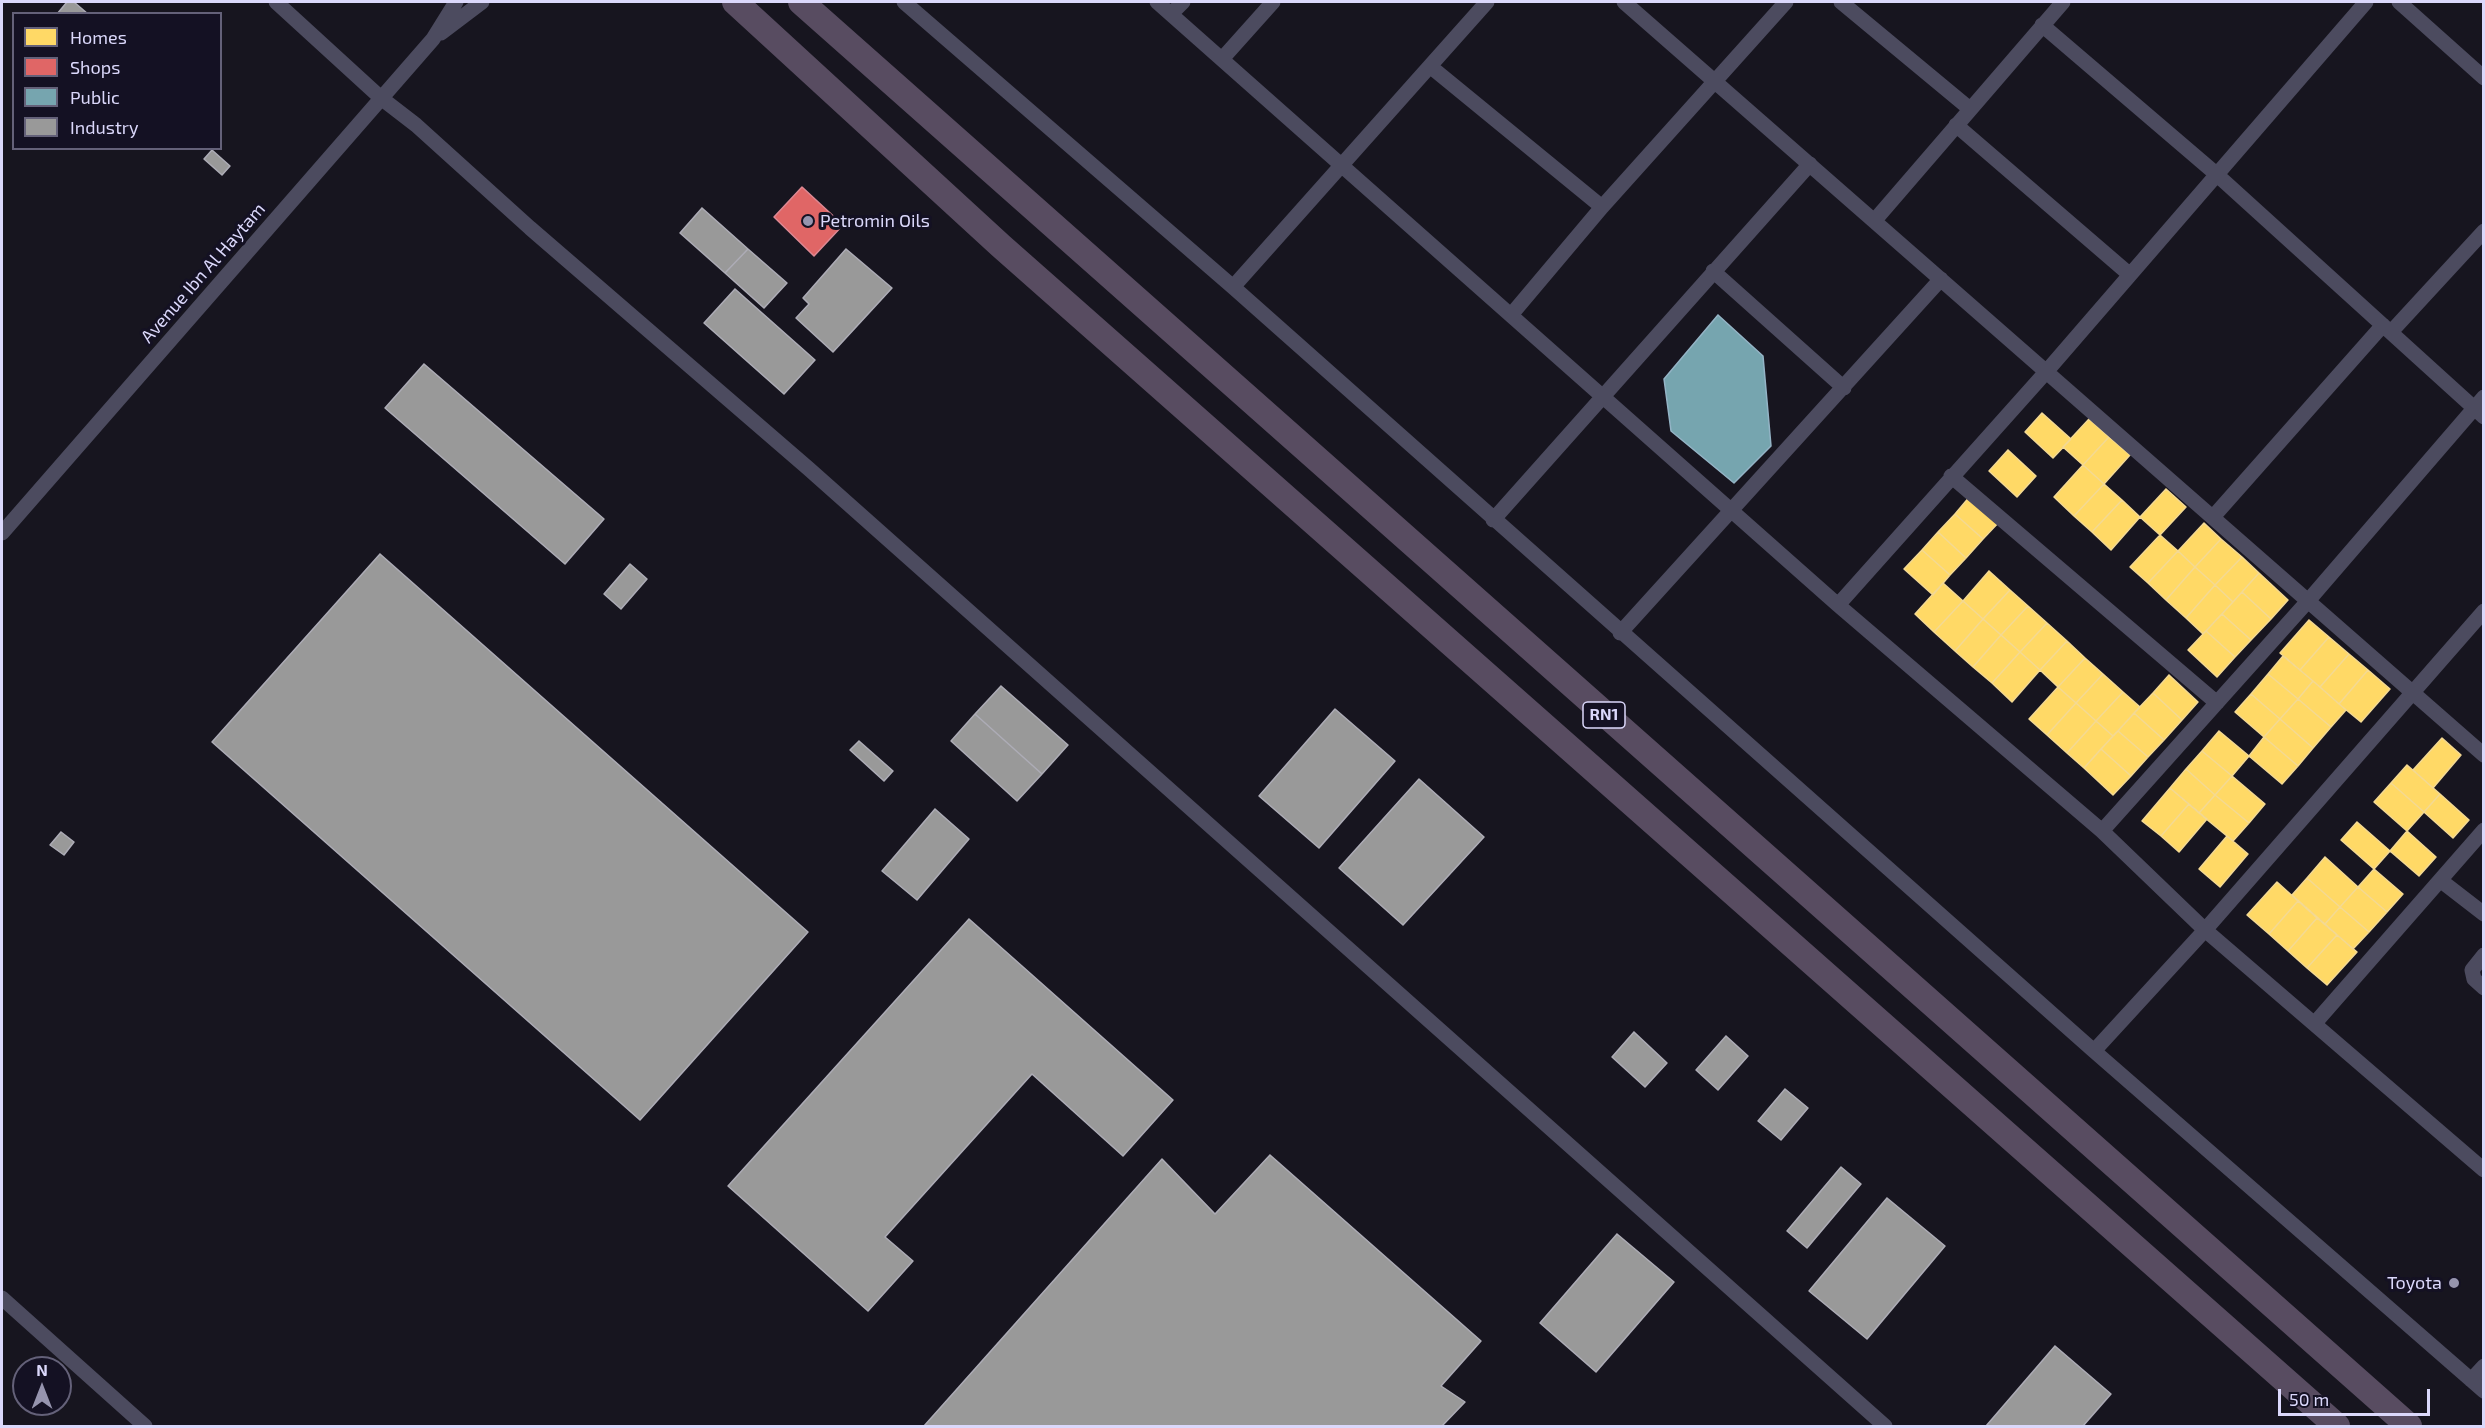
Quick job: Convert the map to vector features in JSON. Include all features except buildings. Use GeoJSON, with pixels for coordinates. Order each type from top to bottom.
{"type":"FeatureCollection","features":[{"type":"Feature","properties":{"kind":"highway"},"geometry":{"type":"LineString","coordinates":[[719,2],[753,20]]}},
{"type":"Feature","properties":{"kind":"highway","name":"RN1"},"geometry":{"type":"LineString","coordinates":[[735,2],[1010,254],[1678,843],[1964,1099],[2337,1426]]}},
{"type":"Feature","properties":{"kind":"highway","name":"RN1"},"geometry":{"type":"LineString","coordinates":[[801,2],[2409,1426]]}},
{"type":"Feature","properties":{"kind":"street"},"geometry":{"type":"LineString","coordinates":[[276,2],[381,98],[416,125],[530,228],[809,469],[1885,1426]]}},
{"type":"Feature","properties":{"kind":"street","name":"Avenue Ibn Al Haytam"},"geometry":{"type":"LineString","coordinates":[[2,533],[433,39],[456,2]]}},
{"type":"Feature","properties":{"kind":"street","name":"Avenue Ibn Al Haytam"},"geometry":{"type":"LineString","coordinates":[[433,39],[482,2]]}},
{"type":"Feature","properties":{"kind":"street"},"geometry":{"type":"LineString","coordinates":[[904,2],[1233,287],[1620,633],[2094,1051],[2484,1390]]}},
{"type":"Feature","properties":{"kind":"street"},"geometry":{"type":"LineString","coordinates":[[1158,2],[1604,395],[1838,605],[2102,831],[2205,930],[2484,1170]]}},
{"type":"Feature","properties":{"kind":"street"},"geometry":{"type":"LineString","coordinates":[[1172,14],[1182,2]]}},
{"type":"Feature","properties":{"kind":"street"},"geometry":{"type":"LineString","coordinates":[[1222,59],[1273,2]]}},
{"type":"Feature","properties":{"kind":"street"},"geometry":{"type":"LineString","coordinates":[[1233,287],[1487,2]]}},
{"type":"Feature","properties":{"kind":"street"},"geometry":{"type":"LineString","coordinates":[[1624,2],[2484,755]]}},
{"type":"Feature","properties":{"kind":"street"},"geometry":{"type":"LineString","coordinates":[[1512,315],[1602,207],[1786,2]]}},
{"type":"Feature","properties":{"kind":"street"},"geometry":{"type":"LineString","coordinates":[[1841,2],[1970,109]]}},
{"type":"Feature","properties":{"kind":"street"},"geometry":{"type":"LineString","coordinates":[[1875,220],[2063,2]]}},
{"type":"Feature","properties":{"kind":"street"},"geometry":{"type":"LineString","coordinates":[[1838,605],[2046,372],[2214,173],[2366,2]]}},
{"type":"Feature","properties":{"kind":"street"},"geometry":{"type":"LineString","coordinates":[[2399,2],[2484,78]]}},
{"type":"Feature","properties":{"kind":"street"},"geometry":{"type":"LineString","coordinates":[[2042,25],[2480,407],[2102,831]]}},
{"type":"Feature","properties":{"kind":"street"},"geometry":{"type":"LineString","coordinates":[[1431,67],[1602,207]]}},
{"type":"Feature","properties":{"kind":"street"},"geometry":{"type":"LineString","coordinates":[[1956,125],[2129,274]]}},
{"type":"Feature","properties":{"kind":"street"},"geometry":{"type":"LineString","coordinates":[[1493,520],[1810,164]]}},
{"type":"Feature","properties":{"kind":"street"},"geometry":{"type":"LineString","coordinates":[[2213,517],[2387,328],[2484,231]]}},
{"type":"Feature","properties":{"kind":"street"},"geometry":{"type":"LineString","coordinates":[[1713,271],[1844,388]]}},
{"type":"Feature","properties":{"kind":"street"},"geometry":{"type":"LineString","coordinates":[[1620,633],[1941,279]]}},
{"type":"Feature","properties":{"kind":"street"},"geometry":{"type":"LineString","coordinates":[[1951,476],[2217,703]]}},
{"type":"Feature","properties":{"kind":"street"},"geometry":{"type":"LineString","coordinates":[[2094,1051],[2205,930],[2484,611]]}},
{"type":"Feature","properties":{"kind":"street"},"geometry":{"type":"LineString","coordinates":[[2315,1023],[2484,830]]}},
{"type":"Feature","properties":{"kind":"street"},"geometry":{"type":"LineString","coordinates":[[2440,880],[2484,914]]}},
{"type":"Feature","properties":{"kind":"street"},"geometry":{"type":"LineString","coordinates":[[2484,955],[2472,970],[2474,979],[2484,988]]}},
{"type":"Feature","properties":{"kind":"street"},"geometry":{"type":"LineString","coordinates":[[2,1299],[146,1426]]}},
{"type":"Feature","properties":{"kind":"street"},"geometry":{"type":"LineString","coordinates":[[2471,1380],[2484,1366]]}},
{"type":"Feature","properties":{"kind":"place","name":"Petromin Oils"},"geometry":{"type":"Point","coordinates":[808,221]}},
{"type":"Feature","properties":{"kind":"place","name":"Toyota"},"geometry":{"type":"Point","coordinates":[2454,1283]}}]}
